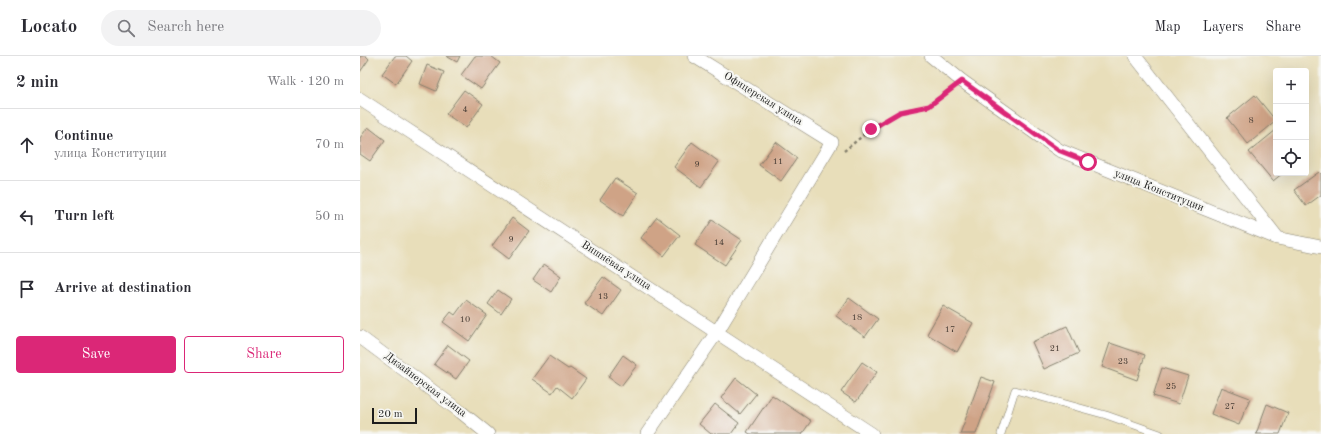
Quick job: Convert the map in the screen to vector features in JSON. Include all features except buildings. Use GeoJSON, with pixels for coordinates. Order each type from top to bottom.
{"type":"FeatureCollection","features":[{"type":"Feature","properties":{"kind":"street","name":"Офицерская улица"},"geometry":{"type":"LineString","coordinates":[[694,56],[832,142],[823,157]]}},
{"type":"Feature","properties":{"kind":"street","name":"улица Конституции"},"geometry":{"type":"LineString","coordinates":[[931,56],[962,81],[1058,150],[1277,238],[1321,246]]}},
{"type":"Feature","properties":{"kind":"street"},"geometry":{"type":"LineString","coordinates":[[1135,56],[1277,238]]}},
{"type":"Feature","properties":{"kind":"street","name":"Вишнёвая улица"},"geometry":{"type":"LineString","coordinates":[[360,99],[872,434]]}},
{"type":"Feature","properties":{"kind":"street"},"geometry":{"type":"LineString","coordinates":[[646,434],[717,332],[823,157]]}},
{"type":"Feature","properties":{"kind":"street","name":"Дизайнерская улица"},"geometry":{"type":"LineString","coordinates":[[360,337],[461,412],[488,434]]}},
{"type":"Feature","properties":{"kind":"lane"},"geometry":{"type":"LineString","coordinates":[[1000,434],[1016,390],[1106,415],[1160,434]]}},
{"type":"Feature","properties":{"kind":"path"},"geometry":{"type":"LineString","coordinates":[[823,157],[841,153],[871,129],[900,112],[929,106],[962,81]]}},
{"type":"Feature","properties":{"kind":"route"},"geometry":{"type":"LineString","coordinates":[[871,129],[900,112],[929,106],[962,81],[1058,150],[1088,162]]}}]}
